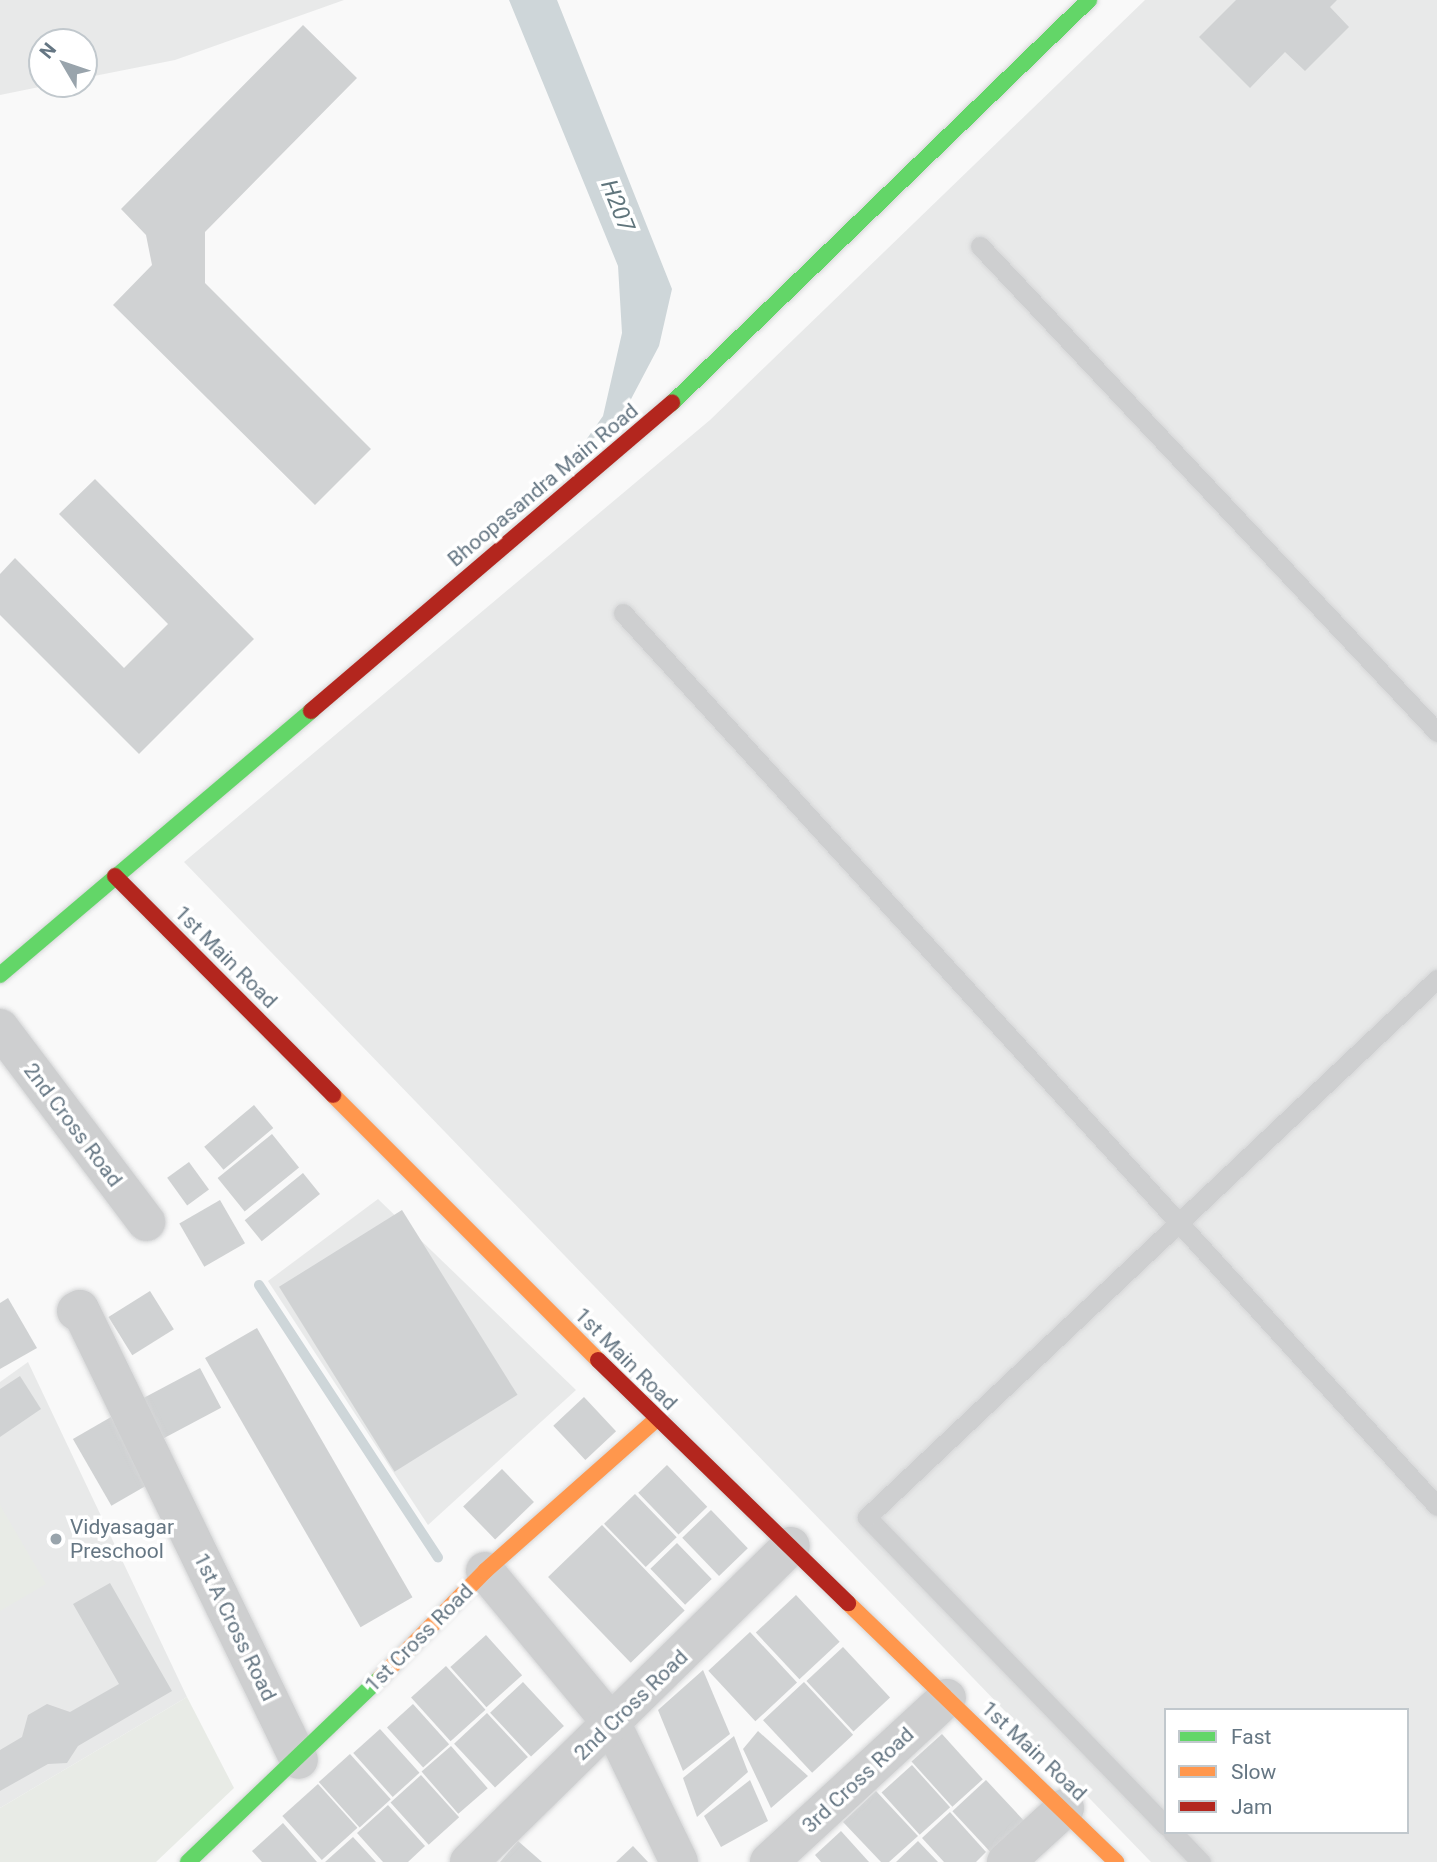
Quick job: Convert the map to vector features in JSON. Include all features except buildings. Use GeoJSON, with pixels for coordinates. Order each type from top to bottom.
{"type":"FeatureCollection","features":[{"type":"Feature","properties":{"kind":"street","name":"Bhoopasandra Main Road"},"geometry":{"type":"LineString","coordinates":[[2,968],[115,876],[683,394],[1089,0]]}},
{"type":"Feature","properties":{"kind":"street","name":"1st Main Road"},"geometry":{"type":"LineString","coordinates":[[115,876],[657,1419],[1065,1808],[1116,1862]]}},
{"type":"Feature","properties":{"kind":"street","name":"2nd Cross Road"},"geometry":{"type":"LineString","coordinates":[[0,1028],[146,1222]]}},
{"type":"Feature","properties":{"kind":"street","name":"1st A Cross Road"},"geometry":{"type":"LineString","coordinates":[[76,1311],[80,1309],[299,1760]]}},
{"type":"Feature","properties":{"kind":"street","name":"1st Cross Road"},"geometry":{"type":"LineString","coordinates":[[188,1862],[299,1760],[485,1571],[657,1419]]}},
{"type":"Feature","properties":{"kind":"street","name":"2nd Cross Road"},"geometry":{"type":"LineString","coordinates":[[469,1862],[791,1546]]}},
{"type":"Feature","properties":{"kind":"street"},"geometry":{"type":"LineString","coordinates":[[485,1571],[612,1724],[679,1862]]}},
{"type":"Feature","properties":{"kind":"street","name":"3rd Cross Road"},"geometry":{"type":"LineString","coordinates":[[769,1862],[947,1698]]}},
{"type":"Feature","properties":{"kind":"street"},"geometry":{"type":"LineString","coordinates":[[1006,1862],[1065,1808]]}},
{"type":"Feature","properties":{"kind":"lane"},"geometry":{"type":"LineString","coordinates":[[980,246],[1437,732]]}},
{"type":"Feature","properties":{"kind":"lane"},"geometry":{"type":"LineString","coordinates":[[623,613],[1437,1506]]}},
{"type":"Feature","properties":{"kind":"lane"},"geometry":{"type":"LineString","coordinates":[[1164,1824],[867,1517],[1437,979]]}},
{"type":"Feature","properties":{"kind":"lane"},"geometry":{"type":"LineString","coordinates":[[1174,1834],[1201,1862]]}},
{"type":"Feature","properties":{"kind":"shaded area"},"geometry":{"type":"Polygon","coordinates":[[[0,0],[344,0],[175,60],[98,75],[98,28],[28,28],[28,89],[0,95],[0,0]]]}},
{"type":"Feature","properties":{"kind":"shaded area"},"geometry":{"type":"Polygon","coordinates":[[[1145,0],[1437,0],[1437,1862],[1151,1862],[184,862],[710,420],[1145,0]]]}},
{"type":"Feature","properties":{"kind":"shaded area"},"geometry":{"type":"Polygon","coordinates":[[[378,1199],[576,1390],[428,1525],[268,1281],[378,1199]]]}},
{"type":"Feature","properties":{"kind":"shaded area","name":"Vidyasagar Preschool"},"geometry":{"type":"Polygon","coordinates":[[[28,1362],[187,1697],[0,1808],[0,1382],[28,1362]]]}},
{"type":"Feature","properties":{"kind":"shaded area"},"geometry":{"type":"Polygon","coordinates":[[[0,1505],[46,1584],[0,1611],[0,1505]]]}},
{"type":"Feature","properties":{"kind":"shaded area"},"geometry":{"type":"Polygon","coordinates":[[[187,1697],[234,1788],[156,1862],[0,1862],[0,1808],[187,1697]]]}},
{"type":"Feature","properties":{"kind":"water","name":"H207"},"geometry":{"type":"Polygon","coordinates":[[[509,0],[557,0],[672,289],[659,346],[620,420],[581,447],[603,416],[622,333],[618,266],[509,0]]]}},
{"type":"Feature","properties":{"kind":"waterway"},"geometry":{"type":"LineString","coordinates":[[259,1285],[438,1558]]}},
{"type":"Feature","properties":{"kind":"traffic: fast"},"geometry":{"type":"LineString","coordinates":[[672,403],[1089,0]]}},
{"type":"Feature","properties":{"kind":"traffic: fast"},"geometry":{"type":"LineString","coordinates":[[0,975],[311,711]]}},
{"type":"Feature","properties":{"kind":"traffic: fast"},"geometry":{"type":"LineString","coordinates":[[188,1862],[381,1677]]}},
{"type":"Feature","properties":{"kind":"traffic: slow"},"geometry":{"type":"LineString","coordinates":[[333,1095],[598,1360]]}},
{"type":"Feature","properties":{"kind":"traffic: slow"},"geometry":{"type":"LineString","coordinates":[[381,1677],[485,1571],[657,1419]]}},
{"type":"Feature","properties":{"kind":"traffic: slow"},"geometry":{"type":"LineString","coordinates":[[848,1603],[1116,1862]]}},
{"type":"Feature","properties":{"kind":"traffic: jam"},"geometry":{"type":"LineString","coordinates":[[311,711],[672,403]]}},
{"type":"Feature","properties":{"kind":"traffic: jam"},"geometry":{"type":"LineString","coordinates":[[115,876],[333,1095]]}},
{"type":"Feature","properties":{"kind":"traffic: jam"},"geometry":{"type":"LineString","coordinates":[[598,1360],[848,1603]]}},
{"type":"Feature","properties":{"kind":"place","name":"Vidyasagar Preschool"},"geometry":{"type":"Point","coordinates":[56,1539]}}]}
